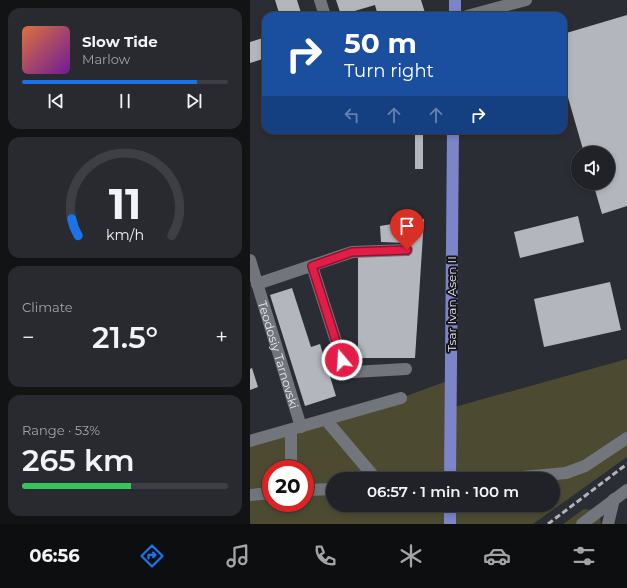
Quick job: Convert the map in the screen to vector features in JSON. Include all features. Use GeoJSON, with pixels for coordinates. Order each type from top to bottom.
{"type":"FeatureCollection","features":[{"type":"Feature","properties":{"kind":"main road"},"geometry":{"type":"LineString","coordinates":[[455,0],[455,12]]}},
{"type":"Feature","properties":{"kind":"main road","name":"Tsar Ivan Asen II"},"geometry":{"type":"LineString","coordinates":[[450,472],[453,134]]}},
{"type":"Feature","properties":{"kind":"main road"},"geometry":{"type":"LineString","coordinates":[[450,512],[450,524]]}},
{"type":"Feature","properties":{"kind":"street"},"geometry":{"type":"LineString","coordinates":[[320,0],[324,12]]}},
{"type":"Feature","properties":{"kind":"street"},"geometry":{"type":"LineString","coordinates":[[482,12],[526,0]]}},
{"type":"Feature","properties":{"kind":"street"},"geometry":{"type":"LineString","coordinates":[[257,284],[352,252],[407,250]]}},
{"type":"Feature","properties":{"kind":"street","name":"Teodosiy Tarnovski"},"geometry":{"type":"LineString","coordinates":[[250,260],[296,428],[292,460]]}},
{"type":"Feature","properties":{"kind":"street"},"geometry":{"type":"LineString","coordinates":[[312,266],[342,360],[348,369],[353,372],[406,369]]}},
{"type":"Feature","properties":{"kind":"street"},"geometry":{"type":"LineString","coordinates":[[250,441],[401,398]]}},
{"type":"Feature","properties":{"kind":"street"},"geometry":{"type":"LineString","coordinates":[[326,420],[370,472]]}},
{"type":"Feature","properties":{"kind":"street"},"geometry":{"type":"LineString","coordinates":[[560,474],[566,473],[585,466],[627,438]]}},
{"type":"Feature","properties":{"kind":"street"},"geometry":{"type":"LineString","coordinates":[[314,489],[326,488]]}},
{"type":"Feature","properties":{"kind":"street"},"geometry":{"type":"LineString","coordinates":[[582,524],[627,490]]}},
{"type":"Feature","properties":{"kind":"street"},"geometry":{"type":"LineString","coordinates":[[250,495],[262,494]]}},
{"type":"Feature","properties":{"kind":"street"},"geometry":{"type":"LineString","coordinates":[[608,524],[614,499]]}},
{"type":"Feature","properties":{"kind":"shaded area"},"geometry":{"type":"Polygon","coordinates":[[[627,359],[627,457],[560,505],[560,472],[326,472],[326,512],[550,512],[533,524],[250,524],[250,441],[401,398],[450,380],[451,408],[627,359]]]}},
{"type":"Feature","properties":{"kind":"shaded area"},"geometry":{"type":"Polygon","coordinates":[[[584,509],[599,511],[601,524],[563,524],[584,509]]]}},
{"type":"Feature","properties":{"kind":"building"},"geometry":{"type":"Polygon","coordinates":[[[275,0],[297,0],[301,12],[279,12],[275,0]]]}},
{"type":"Feature","properties":{"kind":"building"},"geometry":{"type":"Polygon","coordinates":[[[336,0],[421,0],[425,12],[377,12],[375,5],[351,12],[340,12],[336,0]]]}},
{"type":"Feature","properties":{"kind":"building"},"geometry":{"type":"Polygon","coordinates":[[[627,15],[627,206],[602,214],[595,190],[615,190],[615,146],[582,146],[567,94],[567,33],[627,15]]]}},
{"type":"Feature","properties":{"kind":"building"},"geometry":{"type":"Polygon","coordinates":[[[262,38],[262,59],[250,63],[250,42],[262,38]]]}},
{"type":"Feature","properties":{"kind":"building"},"geometry":{"type":"Polygon","coordinates":[[[415,134],[423,134],[423,169],[415,169],[415,134]]]}},
{"type":"Feature","properties":{"kind":"building"},"geometry":{"type":"Polygon","coordinates":[[[578,216],[584,242],[520,258],[514,232],[578,216]]]}},
{"type":"Feature","properties":{"kind":"building"},"geometry":{"type":"Polygon","coordinates":[[[424,219],[415,358],[358,358],[358,256],[409,256],[408,243],[381,242],[380,226],[424,219]]]}},
{"type":"Feature","properties":{"kind":"building"},"geometry":{"type":"Polygon","coordinates":[[[610,282],[621,330],[544,347],[534,299],[610,282]]]}},
{"type":"Feature","properties":{"kind":"building"},"geometry":{"type":"Polygon","coordinates":[[[292,288],[311,347],[320,344],[336,396],[305,406],[270,295],[292,288]]]}},
{"type":"Feature","properties":{"kind":"building"},"geometry":{"type":"Polygon","coordinates":[[[252,368],[258,387],[250,390],[250,369],[252,368]]]}},
{"type":"Feature","properties":{"kind":"railway"},"geometry":{"type":"LineString","coordinates":[[548,524],[627,464]]}},
{"type":"Feature","properties":{"kind":"route"},"geometry":{"type":"LineString","coordinates":[[342,360],[312,266],[352,252],[407,250]]}}]}
